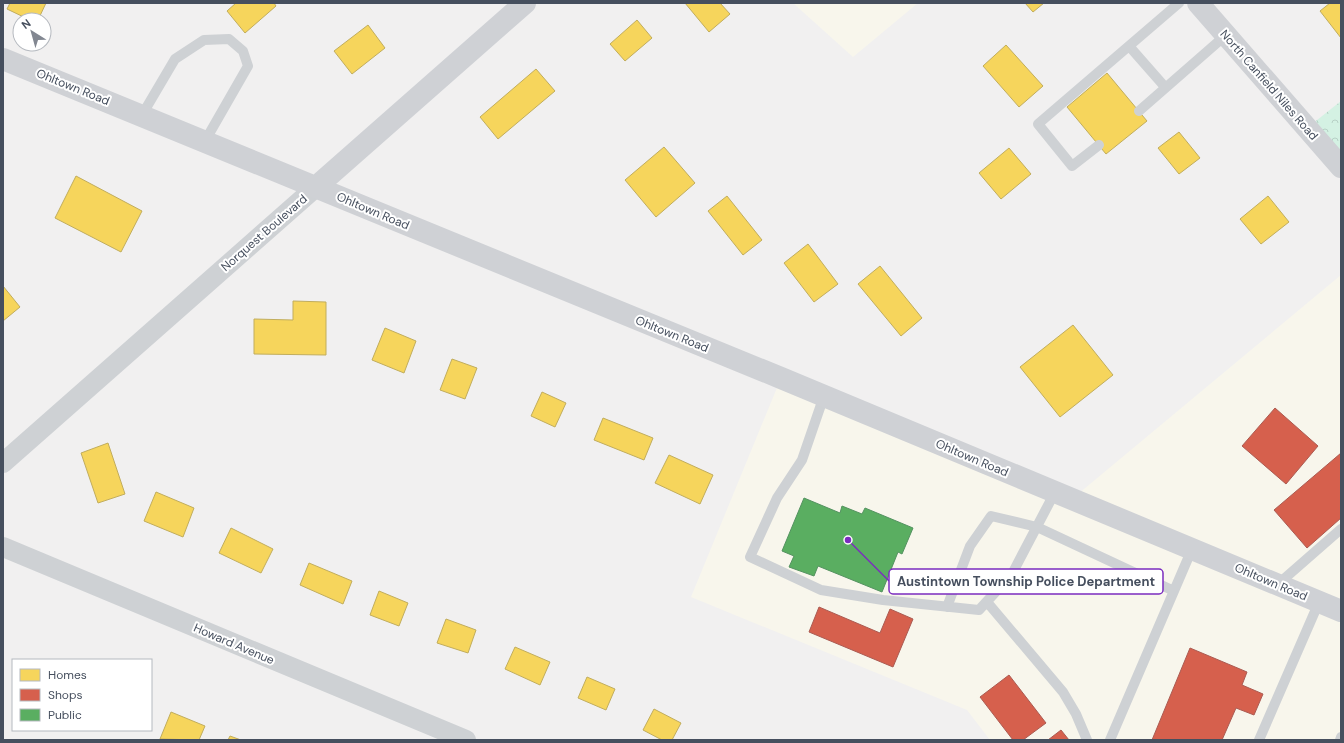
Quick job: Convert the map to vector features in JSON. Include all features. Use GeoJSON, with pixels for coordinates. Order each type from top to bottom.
{"type":"FeatureCollection","features":[{"type":"Feature","properties":{"kind":"street","name":"Norquest Boulevard"},"geometry":{"type":"LineString","coordinates":[[3,463],[525,3]]}},
{"type":"Feature","properties":{"kind":"street","name":"North Canfield Niles Road"},"geometry":{"type":"LineString","coordinates":[[1198,3],[1341,167]]}},
{"type":"Feature","properties":{"kind":"street","name":"Ohltown Road"},"geometry":{"type":"LineString","coordinates":[[3,59],[824,396],[1341,611]]}},
{"type":"Feature","properties":{"kind":"street","name":"Howard Avenue"},"geometry":{"type":"LineString","coordinates":[[3,547],[466,740]]}},
{"type":"Feature","properties":{"kind":"lane"},"geometry":{"type":"LineString","coordinates":[[1099,145],[1072,166],[1038,124],[1179,3]]}},
{"type":"Feature","properties":{"kind":"lane"},"geometry":{"type":"LineString","coordinates":[[1139,110],[1226,35]]}},
{"type":"Feature","properties":{"kind":"lane"},"geometry":{"type":"LineString","coordinates":[[142,115],[174,59],[204,40],[229,39],[243,51],[248,66],[205,141]]}},
{"type":"Feature","properties":{"kind":"lane"},"geometry":{"type":"LineString","coordinates":[[1129,46],[1165,87]]}},
{"type":"Feature","properties":{"kind":"lane"},"geometry":{"type":"LineString","coordinates":[[824,396],[802,460],[777,498],[750,557],[820,590],[884,600],[979,610],[1012,574],[1055,492]]}},
{"type":"Feature","properties":{"kind":"lane"},"geometry":{"type":"LineString","coordinates":[[947,607],[970,546],[991,516],[1037,527],[1174,591]]}},
{"type":"Feature","properties":{"kind":"lane"},"geometry":{"type":"LineString","coordinates":[[1277,585],[1341,529]]}},
{"type":"Feature","properties":{"kind":"lane"},"geometry":{"type":"LineString","coordinates":[[1110,740],[1192,550]]}},
{"type":"Feature","properties":{"kind":"lane"},"geometry":{"type":"LineString","coordinates":[[987,602],[1063,692],[1076,714],[1087,740]]}},
{"type":"Feature","properties":{"kind":"lane"},"geometry":{"type":"LineString","coordinates":[[1258,740],[1319,602]]}},
{"type":"Feature","properties":{"kind":"shaded area"},"geometry":{"type":"Polygon","coordinates":[[[793,3],[918,3],[853,57],[793,3]]]}},
{"type":"Feature","properties":{"kind":"shaded area"},"geometry":{"type":"Polygon","coordinates":[[[1341,275],[1341,740],[990,740],[967,710],[691,597],[781,378],[1072,499],[1341,275]]]}},
{"type":"Feature","properties":{"kind":"green space"},"geometry":{"type":"Polygon","coordinates":[[[1341,101],[1341,167],[1307,128],[1341,101]]]}},
{"type":"Feature","properties":{"kind":"building: Homes"},"geometry":{"type":"Polygon","coordinates":[[[10,3],[46,3],[42,12],[13,12],[7,9],[10,3]]]}},
{"type":"Feature","properties":{"kind":"building: Homes"},"geometry":{"type":"Polygon","coordinates":[[[236,3],[274,3],[276,6],[245,33],[227,11],[236,3]]]}},
{"type":"Feature","properties":{"kind":"building: Homes"},"geometry":{"type":"Polygon","coordinates":[[[685,3],[720,3],[730,14],[709,32],[685,3]]]}},
{"type":"Feature","properties":{"kind":"building: Homes"},"geometry":{"type":"Polygon","coordinates":[[[1025,3],[1044,3],[1033,12],[1025,3]]]}},
{"type":"Feature","properties":{"kind":"building: Homes"},"geometry":{"type":"Polygon","coordinates":[[[1330,3],[1341,3],[1341,38],[1320,11],[1330,3]]]}},
{"type":"Feature","properties":{"kind":"building: Homes"},"geometry":{"type":"Polygon","coordinates":[[[637,20],[652,38],[625,61],[610,44],[637,20]]]}},
{"type":"Feature","properties":{"kind":"building: Homes"},"geometry":{"type":"Polygon","coordinates":[[[368,25],[385,48],[352,74],[334,51],[368,25]]]}},
{"type":"Feature","properties":{"kind":"building: Homes"},"geometry":{"type":"Polygon","coordinates":[[[1006,45],[1043,86],[1019,107],[983,66],[1006,45]]]}},
{"type":"Feature","properties":{"kind":"building: Homes"},"geometry":{"type":"Polygon","coordinates":[[[536,69],[555,91],[498,139],[480,117],[536,69]]]}},
{"type":"Feature","properties":{"kind":"building: Homes"},"geometry":{"type":"Polygon","coordinates":[[[1107,73],[1147,121],[1106,154],[1067,107],[1107,73]]]}},
{"type":"Feature","properties":{"kind":"building: Homes"},"geometry":{"type":"Polygon","coordinates":[[[1179,132],[1200,158],[1179,174],[1158,148],[1179,132]]]}},
{"type":"Feature","properties":{"kind":"building: Homes"},"geometry":{"type":"Polygon","coordinates":[[[664,147],[695,183],[656,217],[625,180],[664,147]]]}},
{"type":"Feature","properties":{"kind":"building: Homes"},"geometry":{"type":"Polygon","coordinates":[[[1009,148],[1031,174],[1001,199],[979,173],[1009,148]]]}},
{"type":"Feature","properties":{"kind":"building: Homes"},"geometry":{"type":"Polygon","coordinates":[[[76,176],[142,211],[121,252],[55,218],[76,176]]]}},
{"type":"Feature","properties":{"kind":"building: Homes"},"geometry":{"type":"Polygon","coordinates":[[[727,196],[762,240],[743,255],[708,211],[727,196]]]}},
{"type":"Feature","properties":{"kind":"building: Homes"},"geometry":{"type":"Polygon","coordinates":[[[1268,196],[1289,222],[1261,244],[1240,219],[1268,196]]]}},
{"type":"Feature","properties":{"kind":"building: Homes"},"geometry":{"type":"Polygon","coordinates":[[[808,244],[838,284],[814,302],[784,263],[808,244]]]}},
{"type":"Feature","properties":{"kind":"building: Homes"},"geometry":{"type":"Polygon","coordinates":[[[880,266],[922,318],[901,336],[858,284],[880,266]]]}},
{"type":"Feature","properties":{"kind":"building: Homes"},"geometry":{"type":"Polygon","coordinates":[[[3,286],[20,307],[3,321],[3,286]]]}},
{"type":"Feature","properties":{"kind":"building: Homes"},"geometry":{"type":"Polygon","coordinates":[[[293,301],[326,302],[326,355],[254,354],[254,319],[293,320],[293,301]]]}},
{"type":"Feature","properties":{"kind":"building: Homes"},"geometry":{"type":"Polygon","coordinates":[[[1073,325],[1113,375],[1060,417],[1020,367],[1073,325]]]}},
{"type":"Feature","properties":{"kind":"building: Homes"},"geometry":{"type":"Polygon","coordinates":[[[385,328],[416,341],[404,373],[372,360],[385,328]]]}},
{"type":"Feature","properties":{"kind":"building: Homes"},"geometry":{"type":"Polygon","coordinates":[[[452,359],[477,368],[465,399],[440,390],[452,359]]]}},
{"type":"Feature","properties":{"kind":"building: Homes"},"geometry":{"type":"Polygon","coordinates":[[[542,392],[566,403],[555,427],[531,416],[542,392]]]}},
{"type":"Feature","properties":{"kind":"building: Homes"},"geometry":{"type":"Polygon","coordinates":[[[603,418],[653,438],[644,460],[594,440],[603,418]]]}},
{"type":"Feature","properties":{"kind":"building: Homes"},"geometry":{"type":"Polygon","coordinates":[[[108,443],[125,494],[98,503],[81,453],[108,443]]]}},
{"type":"Feature","properties":{"kind":"building: Homes"},"geometry":{"type":"Polygon","coordinates":[[[669,455],[713,475],[700,504],[655,483],[669,455]]]}},
{"type":"Feature","properties":{"kind":"building: Homes"},"geometry":{"type":"Polygon","coordinates":[[[156,492],[194,508],[183,537],[144,521],[156,492]]]}},
{"type":"Feature","properties":{"kind":"building: Homes"},"geometry":{"type":"Polygon","coordinates":[[[231,528],[273,549],[261,573],[219,553],[231,528]]]}},
{"type":"Feature","properties":{"kind":"building: Homes"},"geometry":{"type":"Polygon","coordinates":[[[309,563],[352,581],[343,604],[300,585],[309,563]]]}},
{"type":"Feature","properties":{"kind":"building: Homes"},"geometry":{"type":"Polygon","coordinates":[[[379,591],[408,603],[399,626],[370,615],[379,591]]]}},
{"type":"Feature","properties":{"kind":"building: Homes"},"geometry":{"type":"Polygon","coordinates":[[[446,619],[476,630],[468,653],[437,643],[446,619]]]}},
{"type":"Feature","properties":{"kind":"building: Homes"},"geometry":{"type":"Polygon","coordinates":[[[515,647],[550,662],[540,685],[505,669],[515,647]]]}},
{"type":"Feature","properties":{"kind":"building: Homes"},"geometry":{"type":"Polygon","coordinates":[[[587,677],[615,689],[606,710],[578,698],[587,677]]]}},
{"type":"Feature","properties":{"kind":"building: Homes"},"geometry":{"type":"Polygon","coordinates":[[[654,709],[681,723],[672,740],[662,740],[643,730],[654,709]]]}},
{"type":"Feature","properties":{"kind":"building: Homes"},"geometry":{"type":"Polygon","coordinates":[[[171,712],[205,726],[199,740],[160,739],[171,712]]]}},
{"type":"Feature","properties":{"kind":"building: Homes"},"geometry":{"type":"Polygon","coordinates":[[[230,736],[241,740],[228,740],[230,736]]]}},
{"type":"Feature","properties":{"kind":"building: Shops"},"geometry":{"type":"Polygon","coordinates":[[[1275,408],[1318,446],[1286,484],[1242,446],[1275,408]]]}},
{"type":"Feature","properties":{"kind":"building: Shops"},"geometry":{"type":"Polygon","coordinates":[[[1341,453],[1341,518],[1307,548],[1274,510],[1341,453]]]}},
{"type":"Feature","properties":{"kind":"building: Shops"},"geometry":{"type":"Polygon","coordinates":[[[819,607],[880,633],[890,609],[913,619],[893,667],[809,632],[819,607]]]}},
{"type":"Feature","properties":{"kind":"building: Shops"},"geometry":{"type":"Polygon","coordinates":[[[1190,648],[1247,672],[1242,685],[1263,694],[1254,715],[1236,708],[1222,740],[1152,740],[1190,648]]]}},
{"type":"Feature","properties":{"kind":"building: Shops"},"geometry":{"type":"Polygon","coordinates":[[[1009,675],[1046,723],[1023,740],[1013,740],[980,697],[1009,675]]]}},
{"type":"Feature","properties":{"kind":"building: Shops"},"geometry":{"type":"Polygon","coordinates":[[[1061,730],[1069,740],[1048,740],[1061,730]]]}},
{"type":"Feature","properties":{"kind":"building: Public"},"geometry":{"type":"Polygon","coordinates":[[[804,498],[840,513],[842,506],[862,514],[865,508],[913,528],[902,554],[898,552],[882,592],[818,566],[814,576],[789,567],[794,556],[782,551],[804,498]]]}},
{"type":"Feature","properties":{"kind":"place","name":"Austintown Township Police Department"},"geometry":{"type":"Point","coordinates":[848,540]}}]}
